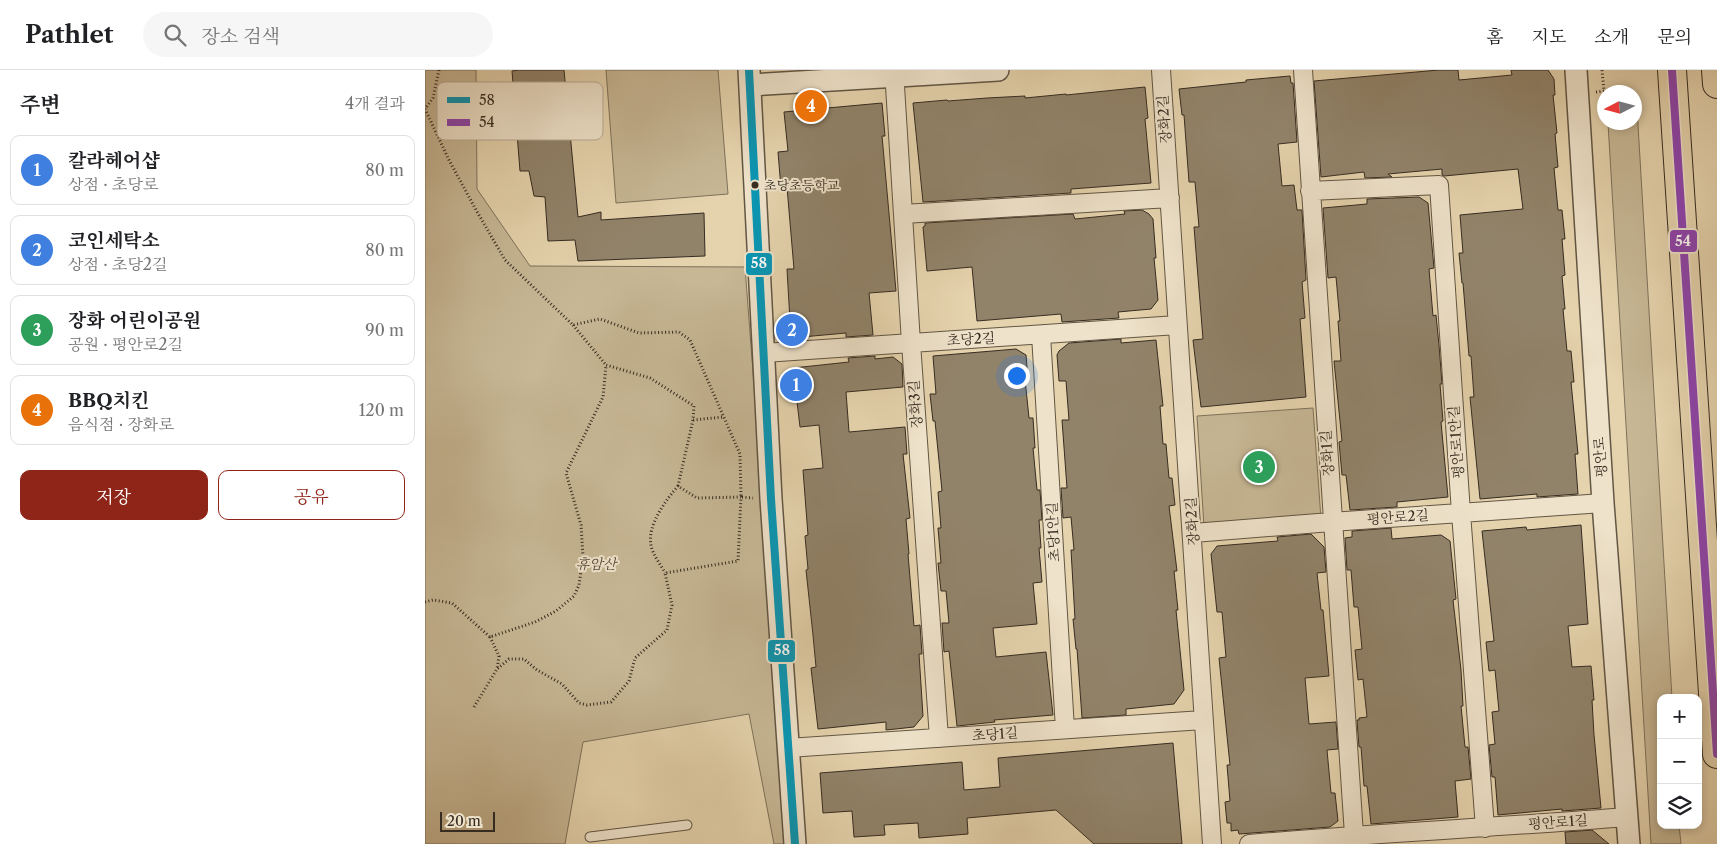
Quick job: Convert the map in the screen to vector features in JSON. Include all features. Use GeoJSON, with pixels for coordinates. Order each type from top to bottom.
{"type":"FeatureCollection","features":[{"type":"Feature","properties":{"kind":"main road"},"geometry":{"type":"LineString","coordinates":[[1672,70],[1717,754]]}},
{"type":"Feature","properties":{"kind":"main road"},"geometry":{"type":"LineString","coordinates":[[1716,70],[1717,84]]}},
{"type":"Feature","properties":{"kind":"street"},"geometry":{"type":"LineString","coordinates":[[795,844],[771,499],[750,78],[998,70]]}},
{"type":"Feature","properties":{"kind":"street","name":"장화2길"},"geometry":{"type":"LineString","coordinates":[[1161,70],[1212,844]]}},
{"type":"Feature","properties":{"kind":"street","name":"장화1길"},"geometry":{"type":"LineString","coordinates":[[1303,70],[1331,522],[1353,835]]}},
{"type":"Feature","properties":{"kind":"street","name":"평안로"},"geometry":{"type":"LineString","coordinates":[[1576,70],[1603,503],[1629,844]]}},
{"type":"Feature","properties":{"kind":"street","name":"장화3길"},"geometry":{"type":"LineString","coordinates":[[895,73],[911,343],[939,738]]}},
{"type":"Feature","properties":{"kind":"street","name":"평안로1안길"},"geometry":{"type":"LineString","coordinates":[[1310,191],[1439,185],[1485,828]]}},
{"type":"Feature","properties":{"kind":"street"},"geometry":{"type":"LineString","coordinates":[[903,214],[1170,198]]}},
{"type":"Feature","properties":{"kind":"street","name":"초당2길"},"geometry":{"type":"LineString","coordinates":[[764,352],[1177,325]]}},
{"type":"Feature","properties":{"kind":"street","name":"초당1안길"},"geometry":{"type":"LineString","coordinates":[[1041,335],[1065,729]]}},
{"type":"Feature","properties":{"kind":"street","name":"평안로2길"},"geometry":{"type":"LineString","coordinates":[[1193,533],[1603,503]]}},
{"type":"Feature","properties":{"kind":"street","name":"초당1길"},"geometry":{"type":"LineString","coordinates":[[788,748],[1203,720]]}},
{"type":"Feature","properties":{"kind":"street","name":"평안로1길"},"geometry":{"type":"LineString","coordinates":[[1249,844],[1353,835],[1485,828],[1627,817]]}},
{"type":"Feature","properties":{"kind":"lane"},"geometry":{"type":"LineString","coordinates":[[591,837],[687,825]]}},
{"type":"Feature","properties":{"kind":"path"},"geometry":{"type":"LineString","coordinates":[[437,134],[425,109],[433,98],[439,70]]}},
{"type":"Feature","properties":{"kind":"path"},"geometry":{"type":"LineString","coordinates":[[1602,70],[1603,85]]}},
{"type":"Feature","properties":{"kind":"path"},"geometry":{"type":"LineString","coordinates":[[440,140],[476,210],[505,260],[573,325],[606,365],[650,378],[694,406],[693,420],[678,486],[662,505],[651,531],[651,546],[665,573],[672,604],[667,630],[635,658],[629,681],[611,702],[587,705],[579,703],[562,684],[537,670],[524,659],[509,659],[497,669],[474,707]]}},
{"type":"Feature","properties":{"kind":"path"},"geometry":{"type":"LineString","coordinates":[[573,325],[600,319],[639,333],[679,332],[690,340],[740,454],[741,498],[738,561],[665,573]]}},
{"type":"Feature","properties":{"kind":"path"},"geometry":{"type":"LineString","coordinates":[[490,637],[535,622],[555,611],[575,596],[579,585],[583,558],[581,525],[566,473],[603,397],[606,365]]}},
{"type":"Feature","properties":{"kind":"path"},"geometry":{"type":"LineString","coordinates":[[693,420],[723,418]]}},
{"type":"Feature","properties":{"kind":"path"},"geometry":{"type":"LineString","coordinates":[[678,486],[697,498],[771,499]]}},
{"type":"Feature","properties":{"kind":"path"},"geometry":{"type":"LineString","coordinates":[[425,602],[433,600],[452,603],[490,637],[499,656],[497,669]]}},
{"type":"Feature","properties":{"kind":"green space","name":"휴암산"},"geometry":{"type":"Polygon","coordinates":[[[425,70],[476,70],[476,82],[437,82],[437,140],[477,140],[477,189],[530,266],[745,267],[789,844],[774,844],[749,714],[583,742],[565,844],[425,844],[425,70]]]}},
{"type":"Feature","properties":{"kind":"green space"},"geometry":{"type":"Polygon","coordinates":[[[606,70],[718,70],[728,194],[616,203],[606,70]]]}},
{"type":"Feature","properties":{"kind":"green space"},"geometry":{"type":"Polygon","coordinates":[[[1608,130],[1638,130],[1672,694],[1657,694],[1657,829],[1679,829],[1681,844],[1651,844],[1608,130]]]}},
{"type":"Feature","properties":{"kind":"green space"},"geometry":{"type":"Polygon","coordinates":[[[1313,408],[1321,519],[1204,527],[1197,416],[1313,408]]]}},
{"type":"Feature","properties":{"kind":"building"},"geometry":{"type":"Polygon","coordinates":[[[564,70],[565,82],[513,82],[512,71],[564,70]]]}},
{"type":"Feature","properties":{"kind":"building"},"geometry":{"type":"Polygon","coordinates":[[[1458,70],[1459,80],[1512,75],[1511,70],[1548,70],[1554,79],[1555,95],[1553,95],[1558,167],[1554,168],[1558,210],[1562,210],[1565,239],[1562,239],[1565,275],[1562,276],[1565,309],[1563,309],[1567,351],[1571,351],[1574,382],[1571,382],[1578,454],[1575,454],[1578,494],[1537,497],[1537,494],[1480,499],[1470,397],[1474,397],[1471,356],[1469,356],[1459,253],[1463,253],[1460,215],[1523,209],[1518,169],[1444,176],[1442,175],[1442,169],[1388,174],[1392,177],[1365,178],[1364,172],[1321,177],[1314,81],[1458,70]]]}},
{"type":"Feature","properties":{"kind":"building"},"geometry":{"type":"Polygon","coordinates":[[[1290,76],[1291,83],[1293,83],[1297,142],[1278,144],[1282,186],[1294,185],[1297,210],[1302,210],[1306,280],[1302,282],[1305,318],[1300,319],[1306,397],[1201,407],[1193,340],[1203,339],[1194,227],[1199,227],[1195,182],[1189,182],[1184,115],[1182,115],[1179,89],[1290,76]]]}},
{"type":"Feature","properties":{"kind":"building"},"geometry":{"type":"Polygon","coordinates":[[[1145,87],[1148,118],[1145,119],[1151,183],[1071,189],[1071,193],[923,202],[913,103],[1025,96],[1025,98],[1145,87]]]}},
{"type":"Feature","properties":{"kind":"building"},"geometry":{"type":"Polygon","coordinates":[[[882,103],[885,136],[882,136],[896,291],[869,293],[873,335],[846,337],[846,333],[791,338],[787,269],[794,269],[787,187],[781,188],[778,152],[788,151],[784,112],[882,103]]]}},
{"type":"Feature","properties":{"kind":"building"},"geometry":{"type":"Polygon","coordinates":[[[518,140],[571,140],[578,217],[601,212],[601,220],[704,213],[705,256],[578,261],[575,240],[548,241],[545,197],[534,196],[529,171],[520,171],[518,140]]]}},
{"type":"Feature","properties":{"kind":"building"},"geometry":{"type":"Polygon","coordinates":[[[1419,197],[1428,203],[1434,268],[1429,269],[1433,316],[1436,315],[1439,345],[1443,421],[1441,422],[1448,497],[1397,502],[1397,507],[1350,510],[1346,475],[1342,475],[1339,442],[1342,441],[1334,361],[1341,361],[1338,321],[1340,321],[1336,277],[1328,278],[1323,208],[1367,204],[1367,199],[1419,197]]]}},
{"type":"Feature","properties":{"kind":"building"},"geometry":{"type":"Polygon","coordinates":[[[1142,210],[1153,219],[1158,300],[1151,309],[1118,312],[1119,318],[1062,322],[1061,314],[977,321],[972,267],[927,271],[923,227],[925,223],[1073,214],[1075,219],[1125,214],[1124,211],[1142,210]]]}},
{"type":"Feature","properties":{"kind":"building"},"geometry":{"type":"Polygon","coordinates":[[[1121,339],[1121,343],[1156,340],[1163,406],[1160,406],[1163,444],[1166,444],[1169,478],[1172,478],[1175,505],[1169,506],[1177,571],[1174,571],[1178,610],[1176,610],[1184,690],[1174,704],[1126,709],[1126,715],[1082,718],[1073,619],[1075,619],[1071,550],[1074,550],[1071,517],[1063,518],[1061,488],[1067,488],[1062,420],[1069,420],[1066,381],[1059,381],[1057,355],[1069,343],[1121,339]]]}},
{"type":"Feature","properties":{"kind":"building"},"geometry":{"type":"Polygon","coordinates":[[[1016,349],[1026,355],[1028,379],[1025,379],[1029,418],[1033,418],[1035,448],[1033,448],[1037,490],[1040,490],[1042,520],[1039,520],[1041,548],[1039,548],[1042,582],[1033,583],[1037,624],[993,628],[996,657],[1046,652],[1053,715],[994,720],[995,722],[957,726],[949,651],[944,652],[942,623],[949,623],[946,591],[941,591],[938,563],[941,563],[938,528],[941,528],[938,492],[942,491],[935,421],[933,421],[930,394],[936,394],[933,356],[1016,349]]]}},
{"type":"Feature","properties":{"kind":"building"},"geometry":{"type":"Polygon","coordinates":[[[875,356],[875,359],[893,357],[902,364],[903,387],[846,392],[849,432],[905,427],[907,454],[903,454],[910,518],[906,519],[908,554],[914,626],[920,625],[922,654],[919,654],[923,716],[914,727],[886,730],[886,722],[818,729],[811,668],[816,667],[806,570],[808,569],[805,536],[808,535],[803,470],[823,468],[819,425],[800,427],[793,368],[849,362],[848,358],[875,356]]]}},
{"type":"Feature","properties":{"kind":"building"},"geometry":{"type":"Polygon","coordinates":[[[1581,525],[1588,624],[1568,626],[1572,667],[1591,666],[1594,700],[1592,700],[1594,735],[1601,808],[1562,811],[1562,809],[1498,815],[1495,777],[1492,777],[1489,745],[1495,744],[1492,712],[1499,711],[1495,670],[1489,671],[1486,642],[1494,641],[1482,531],[1526,527],[1527,530],[1581,525]]]}},
{"type":"Feature","properties":{"kind":"building"},"geometry":{"type":"Polygon","coordinates":[[[1391,528],[1392,539],[1441,535],[1450,541],[1456,599],[1453,600],[1461,670],[1463,706],[1461,706],[1465,747],[1468,747],[1471,779],[1455,781],[1458,817],[1371,824],[1367,786],[1364,786],[1357,720],[1367,717],[1363,679],[1358,680],[1355,650],[1362,649],[1358,607],[1354,607],[1351,570],[1347,570],[1345,538],[1352,537],[1352,531],[1391,528]]]}},
{"type":"Feature","properties":{"kind":"building"},"geometry":{"type":"Polygon","coordinates":[[[1311,534],[1324,547],[1326,572],[1317,573],[1321,610],[1323,610],[1329,676],[1305,678],[1309,724],[1336,722],[1338,749],[1327,750],[1331,793],[1335,793],[1338,821],[1330,827],[1239,834],[1238,830],[1231,831],[1231,823],[1227,823],[1225,802],[1230,801],[1227,765],[1230,765],[1219,658],[1226,657],[1222,612],[1217,612],[1211,554],[1217,546],[1278,541],[1277,537],[1311,534]]]}},
{"type":"Feature","properties":{"kind":"building"},"geometry":{"type":"Polygon","coordinates":[[[1173,743],[1182,844],[1094,844],[1056,810],[967,818],[968,834],[919,838],[918,823],[884,825],[885,835],[854,837],[852,811],[823,813],[820,773],[962,762],[964,790],[1000,787],[998,758],[1173,743]]]}},
{"type":"Feature","properties":{"kind":"building"},"geometry":{"type":"Polygon","coordinates":[[[1592,830],[1609,844],[1566,844],[1565,832],[1592,830]]]}},
{"type":"Feature","properties":{"kind":"transit line","name":"58"},"geometry":{"type":"LineString","coordinates":[[749,70],[771,499],[795,844]]}},
{"type":"Feature","properties":{"kind":"transit line","name":"54"},"geometry":{"type":"LineString","coordinates":[[1672,70],[1717,754]]}},
{"type":"Feature","properties":{"kind":"place","name":"BBQ치킨"},"geometry":{"type":"Point","coordinates":[811,106]}},
{"type":"Feature","properties":{"kind":"place","name":"초당초등학교"},"geometry":{"type":"Point","coordinates":[755,185]}},
{"type":"Feature","properties":{"kind":"place","name":"코인세탁소"},"geometry":{"type":"Point","coordinates":[792,330]}},
{"type":"Feature","properties":{"kind":"place","name":"칼라헤어샵"},"geometry":{"type":"Point","coordinates":[796,385]}},
{"type":"Feature","properties":{"kind":"place","name":"장화 어린이공원"},"geometry":{"type":"Point","coordinates":[1259,467]}}]}
